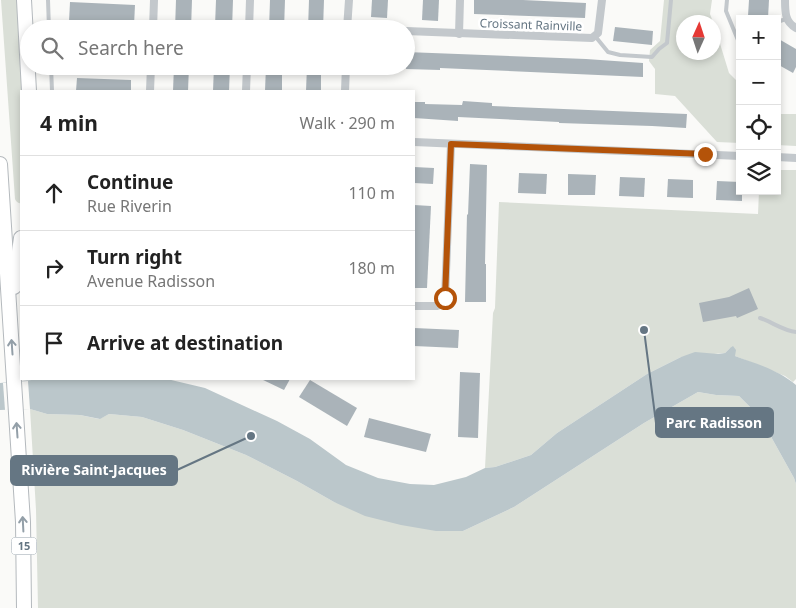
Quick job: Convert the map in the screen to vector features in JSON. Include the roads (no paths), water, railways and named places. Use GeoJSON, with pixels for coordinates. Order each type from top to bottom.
{"type":"FeatureCollection","features":[{"type":"Feature","properties":{"kind":"highway"},"geometry":{"type":"LineString","coordinates":[[24,0],[25,20]]}},
{"type":"Feature","properties":{"kind":"highway"},"geometry":{"type":"LineString","coordinates":[[28,75],[29,90]]}},
{"type":"Feature","properties":{"kind":"highway","name":"15"},"geometry":{"type":"LineString","coordinates":[[0,164],[24,542],[24,608]]}},
{"type":"Feature","properties":{"kind":"highway"},"geometry":{"type":"LineString","coordinates":[[10,313],[20,245]]}},
{"type":"Feature","properties":{"kind":"street"},"geometry":{"type":"LineString","coordinates":[[153,20],[154,0]]}},
{"type":"Feature","properties":{"kind":"street"},"geometry":{"type":"LineString","coordinates":[[249,20],[250,0]]}},
{"type":"Feature","properties":{"kind":"street"},"geometry":{"type":"LineString","coordinates":[[347,20],[348,0]]}},
{"type":"Feature","properties":{"kind":"street"},"geometry":{"type":"LineString","coordinates":[[459,34],[460,0]]}},
{"type":"Feature","properties":{"kind":"street","name":"Croissant Rainville"},"geometry":{"type":"LineString","coordinates":[[415,32],[587,39],[592,38],[598,32],[602,0]]}},
{"type":"Feature","properties":{"kind":"street"},"geometry":{"type":"LineString","coordinates":[[785,0],[786,19],[791,26],[796,28]]}},
{"type":"Feature","properties":{"kind":"street"},"geometry":{"type":"LineString","coordinates":[[150,90],[151,75]]}},
{"type":"Feature","properties":{"kind":"street"},"geometry":{"type":"LineString","coordinates":[[246,90],[247,75]]}},
{"type":"Feature","properties":{"kind":"street"},"geometry":{"type":"LineString","coordinates":[[345,90],[346,75]]}},
{"type":"Feature","properties":{"kind":"street"},"geometry":{"type":"LineString","coordinates":[[415,142],[736,156]]}},
{"type":"Feature","properties":{"kind":"street"},"geometry":{"type":"LineString","coordinates":[[415,306],[437,306],[443,304],[445,298],[451,144]]}},
{"type":"Feature","properties":{"kind":"street"},"geometry":{"type":"LineString","coordinates":[[781,157],[796,158]]}},
{"type":"Feature","properties":{"kind":"lane"},"geometry":{"type":"LineString","coordinates":[[48,0],[49,20]]}},
{"type":"Feature","properties":{"kind":"lane"},"geometry":{"type":"LineString","coordinates":[[595,36],[608,52],[620,55],[652,57],[667,43],[671,0]]}},
{"type":"Feature","properties":{"kind":"lane"},"geometry":{"type":"LineString","coordinates":[[727,0],[726,11],[736,33]]}},
{"type":"Feature","properties":{"kind":"lane"},"geometry":{"type":"LineString","coordinates":[[781,21],[786,19]]}},
{"type":"Feature","properties":{"kind":"lane"},"geometry":{"type":"LineString","coordinates":[[51,75],[52,90]]}},
{"type":"Feature","properties":{"kind":"lane"},"geometry":{"type":"LineString","coordinates":[[760,318],[788,331],[796,332]]}},
{"type":"Feature","properties":{"kind":"place","name":"Parc Radisson"},"geometry":{"type":"Point","coordinates":[644,330]}},
{"type":"Feature","properties":{"kind":"place","name":"Rivière Saint-Jacques"},"geometry":{"type":"Point","coordinates":[251,436]}}]}
